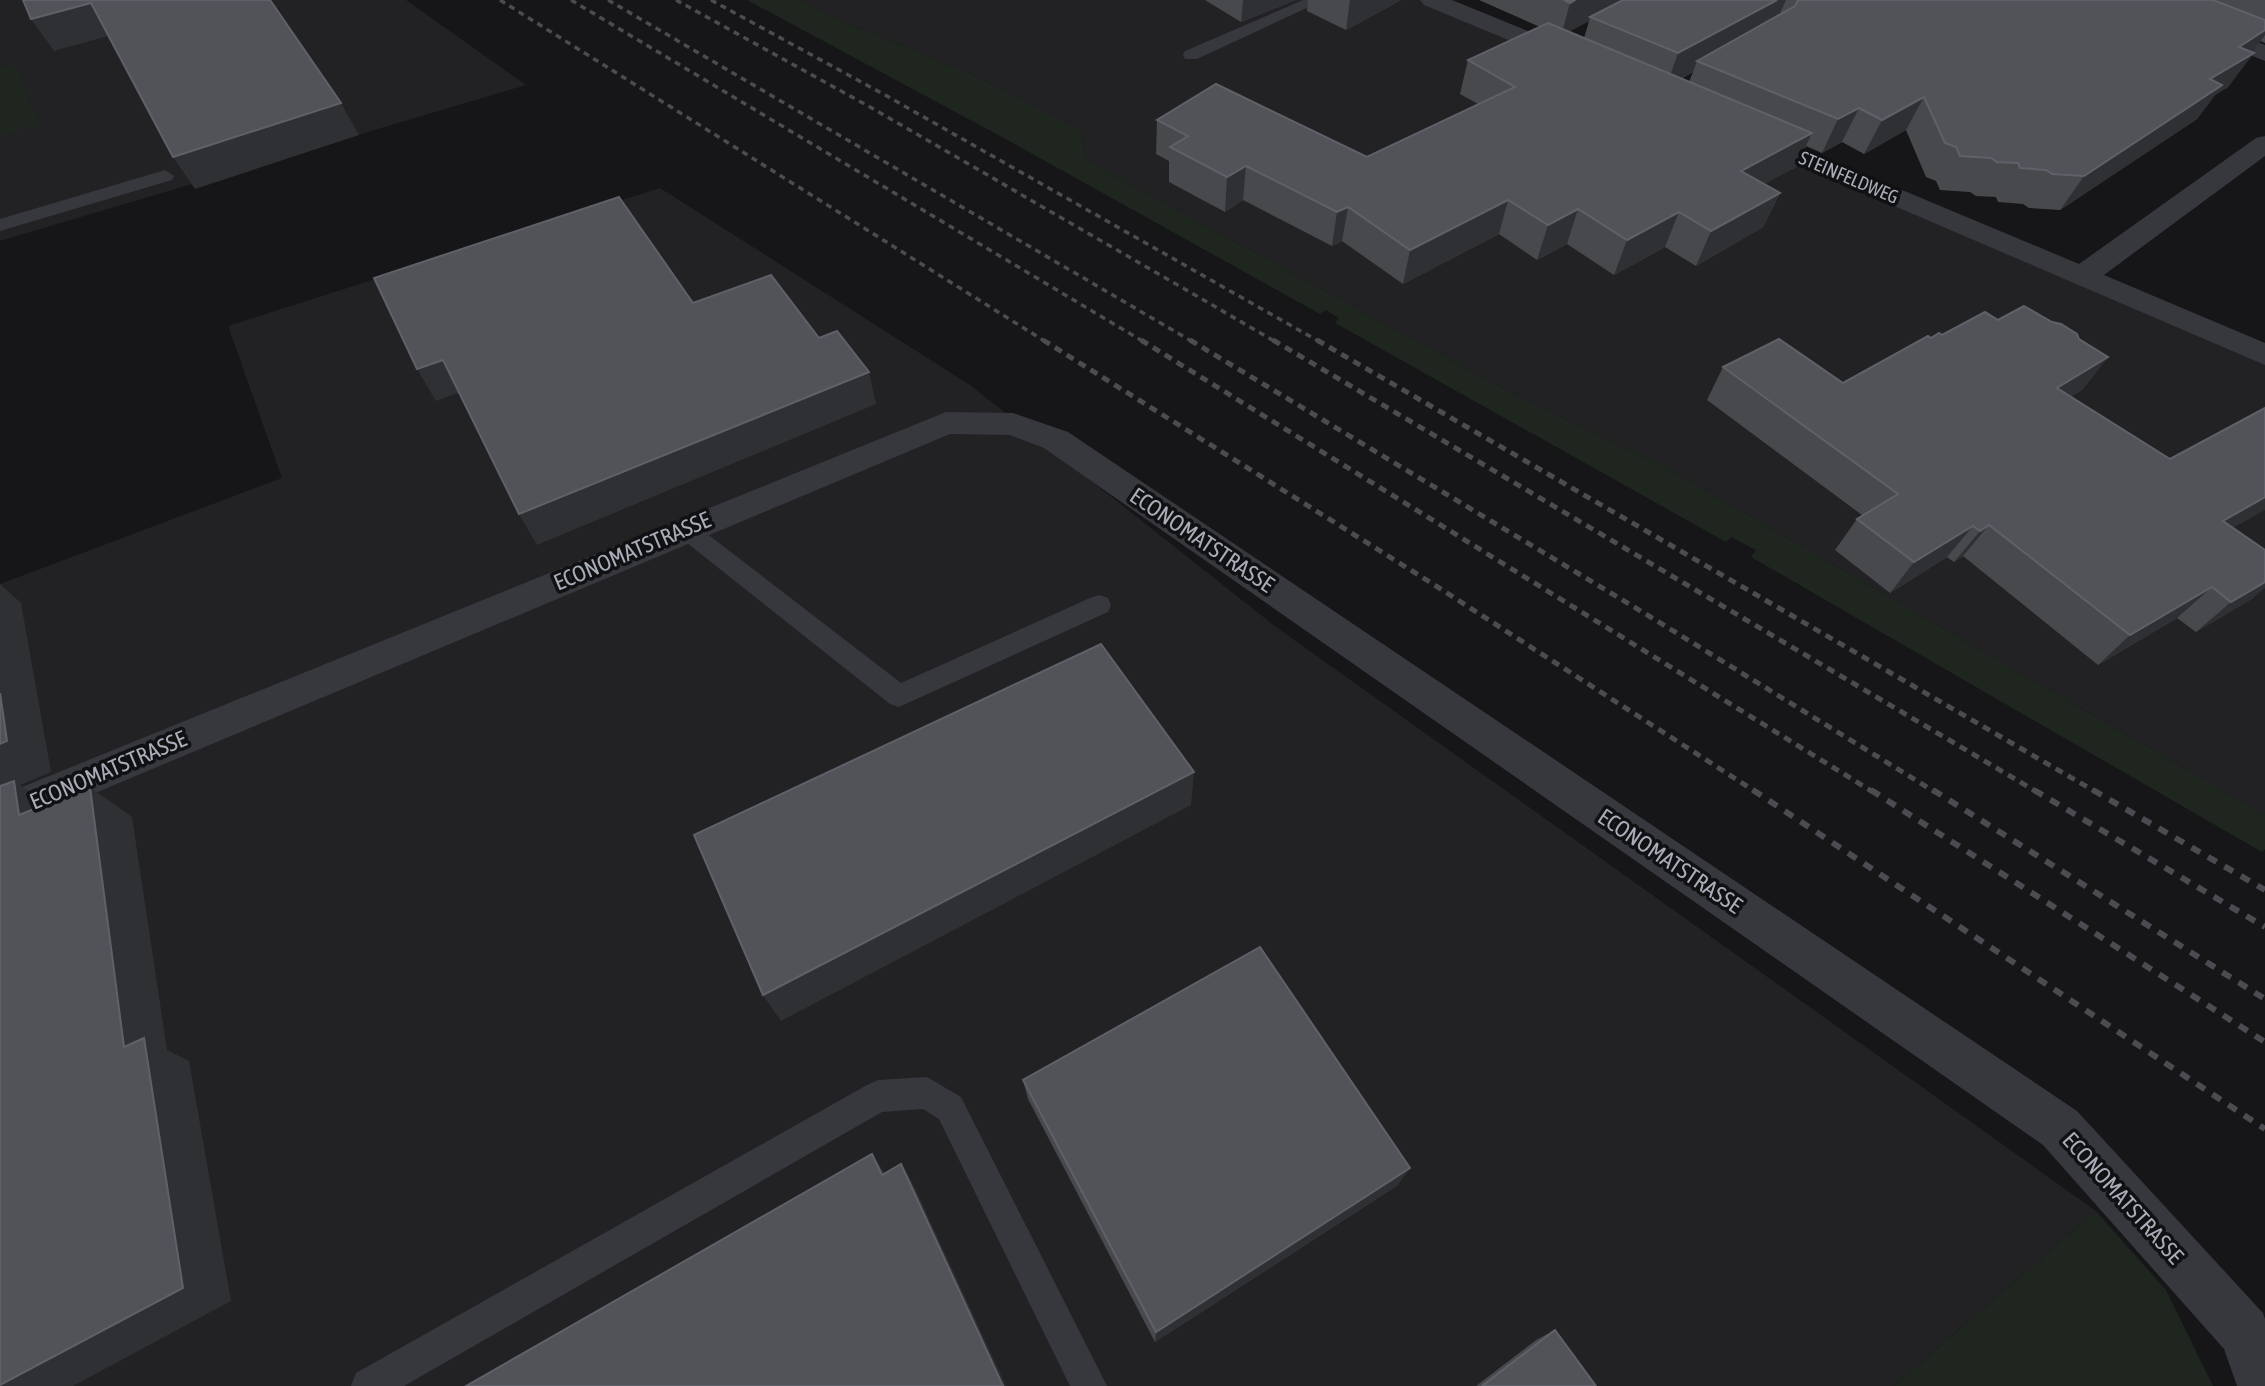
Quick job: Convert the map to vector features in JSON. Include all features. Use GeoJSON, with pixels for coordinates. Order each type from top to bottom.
{"type":"FeatureCollection","features":[{"type":"Feature","properties":{"kind":"street"},"geometry":{"type":"LineString","coordinates":[[1432,0],[1568,45],[1592,66]]}},
{"type":"Feature","properties":{"kind":"street"},"geometry":{"type":"LineString","coordinates":[[2135,0],[2265,54]]}},
{"type":"Feature","properties":{"kind":"street","name":"STEINFELDWEG"},"geometry":{"type":"LineString","coordinates":[[1726,124],[2265,355]]}},
{"type":"Feature","properties":{"kind":"street"},"geometry":{"type":"LineString","coordinates":[[2081,277],[2265,144]]}},
{"type":"Feature","properties":{"kind":"street","name":"ECONOMATSTRASSE"},"geometry":{"type":"LineString","coordinates":[[0,815],[946,423],[1013,424],[1056,440],[2060,1128],[2255,1343],[2263,1386]]}},
{"type":"Feature","properties":{"kind":"lane"},"geometry":{"type":"LineString","coordinates":[[1191,55],[1316,0]]}},
{"type":"Feature","properties":{"kind":"lane"},"geometry":{"type":"LineString","coordinates":[[0,225],[165,176]]}},
{"type":"Feature","properties":{"kind":"lane"},"geometry":{"type":"LineString","coordinates":[[685,529],[899,696],[1099,604]]}},
{"type":"Feature","properties":{"kind":"lane"},"geometry":{"type":"LineString","coordinates":[[369,1386],[878,1096],[927,1093],[950,1108],[1089,1386]]}},
{"type":"Feature","properties":{"kind":"shaded area"},"geometry":{"type":"Polygon","coordinates":[[[0,0],[406,0],[526,85],[0,241],[0,0]]]}},
{"type":"Feature","properties":{"kind":"shaded area"},"geometry":{"type":"Polygon","coordinates":[[[747,0],[801,0],[836,18],[969,73],[1082,131],[1086,160],[1521,398],[1662,465],[2265,815],[2265,849],[2262,852],[1751,557],[1756,550],[1731,537],[1726,542],[1335,323],[1339,318],[1326,310],[1320,314],[1013,143],[747,0]]]}},
{"type":"Feature","properties":{"kind":"shaded area"},"geometry":{"type":"Polygon","coordinates":[[[801,0],[1449,0],[2265,351],[2265,815],[1662,465],[1521,398],[1086,160],[1082,131],[969,73],[836,18],[801,0]]]}},
{"type":"Feature","properties":{"kind":"shaded area"},"geometry":{"type":"Polygon","coordinates":[[[15,64],[39,124],[0,136],[0,68],[15,64]]]}},
{"type":"Feature","properties":{"kind":"shaded area"},"geometry":{"type":"Polygon","coordinates":[[[660,188],[970,385],[1276,627],[2096,1211],[1894,1386],[0,1386],[0,584],[282,478],[228,326],[660,188]]]}},
{"type":"Feature","properties":{"kind":"shaded area"},"geometry":{"type":"Polygon","coordinates":[[[2096,1211],[2166,1290],[2213,1386],[1894,1386],[2096,1211]]]}},
{"type":"Feature","properties":{"kind":"building"},"geometry":{"type":"Polygon","coordinates":[[[23,0],[270,0],[341,103],[173,157],[91,3],[31,19],[23,0]]]}},
{"type":"Feature","properties":{"kind":"building"},"geometry":{"type":"Polygon","coordinates":[[[1623,0],[1777,0],[1678,53],[1590,17],[1623,0]]]}},
{"type":"Feature","properties":{"kind":"building"},"geometry":{"type":"Polygon","coordinates":[[[1798,0],[2213,0],[2265,20],[2265,30],[2239,47],[2254,53],[2210,79],[2222,85],[2084,176],[2052,174],[2046,170],[2020,168],[2018,163],[1960,156],[1956,147],[1945,143],[1924,97],[1882,120],[1859,108],[1838,119],[1697,61],[1795,6],[1798,0]]]}},
{"type":"Feature","properties":{"kind":"building"},"geometry":{"type":"Polygon","coordinates":[[[1548,23],[1812,133],[1741,171],[1780,193],[1711,231],[1679,212],[1627,240],[1578,209],[1548,225],[1508,200],[1410,250],[1348,207],[1337,212],[1246,166],[1227,177],[1170,147],[1188,136],[1157,120],[1216,84],[1367,157],[1515,87],[1468,60],[1548,23]]]}},
{"type":"Feature","properties":{"kind":"building"},"geometry":{"type":"Polygon","coordinates":[[[619,197],[693,303],[771,275],[819,338],[837,331],[869,372],[519,514],[443,360],[417,369],[374,278],[619,197]]]}},
{"type":"Feature","properties":{"kind":"building"},"geometry":{"type":"Polygon","coordinates":[[[2024,306],[2052,322],[2061,324],[2108,357],[2057,388],[2170,459],[2265,408],[2265,497],[2223,521],[2265,550],[2265,582],[2231,602],[2212,587],[2130,635],[1989,525],[1980,531],[1973,526],[1914,562],[1857,519],[1898,494],[1723,367],[1779,339],[1843,383],[1928,336],[1931,338],[1939,333],[1942,335],[1985,312],[1998,320],[2024,306]]]}},
{"type":"Feature","properties":{"kind":"building"},"geometry":{"type":"Polygon","coordinates":[[[1101,644],[1194,772],[763,995],[694,835],[1101,644]]]}},
{"type":"Feature","properties":{"kind":"building"},"geometry":{"type":"Polygon","coordinates":[[[0,693],[7,741],[0,744],[0,693]]]}},
{"type":"Feature","properties":{"kind":"building"},"geometry":{"type":"Polygon","coordinates":[[[14,781],[19,815],[90,787],[124,1047],[144,1038],[183,1288],[0,1385],[0,786],[14,781]]]}},
{"type":"Feature","properties":{"kind":"building"},"geometry":{"type":"Polygon","coordinates":[[[1260,947],[1410,1168],[1156,1332],[1023,1080],[1260,947]]]}},
{"type":"Feature","properties":{"kind":"building"},"geometry":{"type":"Polygon","coordinates":[[[872,1154],[882,1175],[901,1164],[1003,1386],[466,1386],[872,1154]]]}},
{"type":"Feature","properties":{"kind":"building"},"geometry":{"type":"Polygon","coordinates":[[[1555,1330],[1596,1386],[1482,1386],[1555,1330]]]}},
{"type":"Feature","properties":{"kind":"railway"},"geometry":{"type":"LineString","coordinates":[[500,0],[1046,342]]}},
{"type":"Feature","properties":{"kind":"railway"},"geometry":{"type":"LineString","coordinates":[[571,0],[1144,342]]}},
{"type":"Feature","properties":{"kind":"railway"},"geometry":{"type":"LineString","coordinates":[[608,0],[1193,342]]}},
{"type":"Feature","properties":{"kind":"railway"},"geometry":{"type":"LineString","coordinates":[[676,0],[870,107],[1276,342]]}},
{"type":"Feature","properties":{"kind":"railway"},"geometry":{"type":"LineString","coordinates":[[711,0],[885,95],[1320,342]]}},
{"type":"Feature","properties":{"kind":"railway"},"geometry":{"type":"LineString","coordinates":[[1043,340],[1433,584],[1756,792]]}},
{"type":"Feature","properties":{"kind":"railway"},"geometry":{"type":"LineString","coordinates":[[1141,340],[1873,792]]}},
{"type":"Feature","properties":{"kind":"railway"},"geometry":{"type":"LineString","coordinates":[[1190,340],[1649,616],[1935,792]]}},
{"type":"Feature","properties":{"kind":"railway"},"geometry":{"type":"LineString","coordinates":[[1273,340],[2037,792]]}},
{"type":"Feature","properties":{"kind":"railway"},"geometry":{"type":"LineString","coordinates":[[1317,340],[2096,792]]}},
{"type":"Feature","properties":{"kind":"railway"},"geometry":{"type":"LineString","coordinates":[[1753,790],[2265,1129]]}},
{"type":"Feature","properties":{"kind":"railway"},"geometry":{"type":"LineString","coordinates":[[1871,790],[2265,1042]]}},
{"type":"Feature","properties":{"kind":"railway"},"geometry":{"type":"LineString","coordinates":[[1933,790],[2265,999]]}},
{"type":"Feature","properties":{"kind":"railway"},"geometry":{"type":"LineString","coordinates":[[2034,790],[2265,927]]}},
{"type":"Feature","properties":{"kind":"railway"},"geometry":{"type":"LineString","coordinates":[[2093,790],[2265,890]]}}]}
